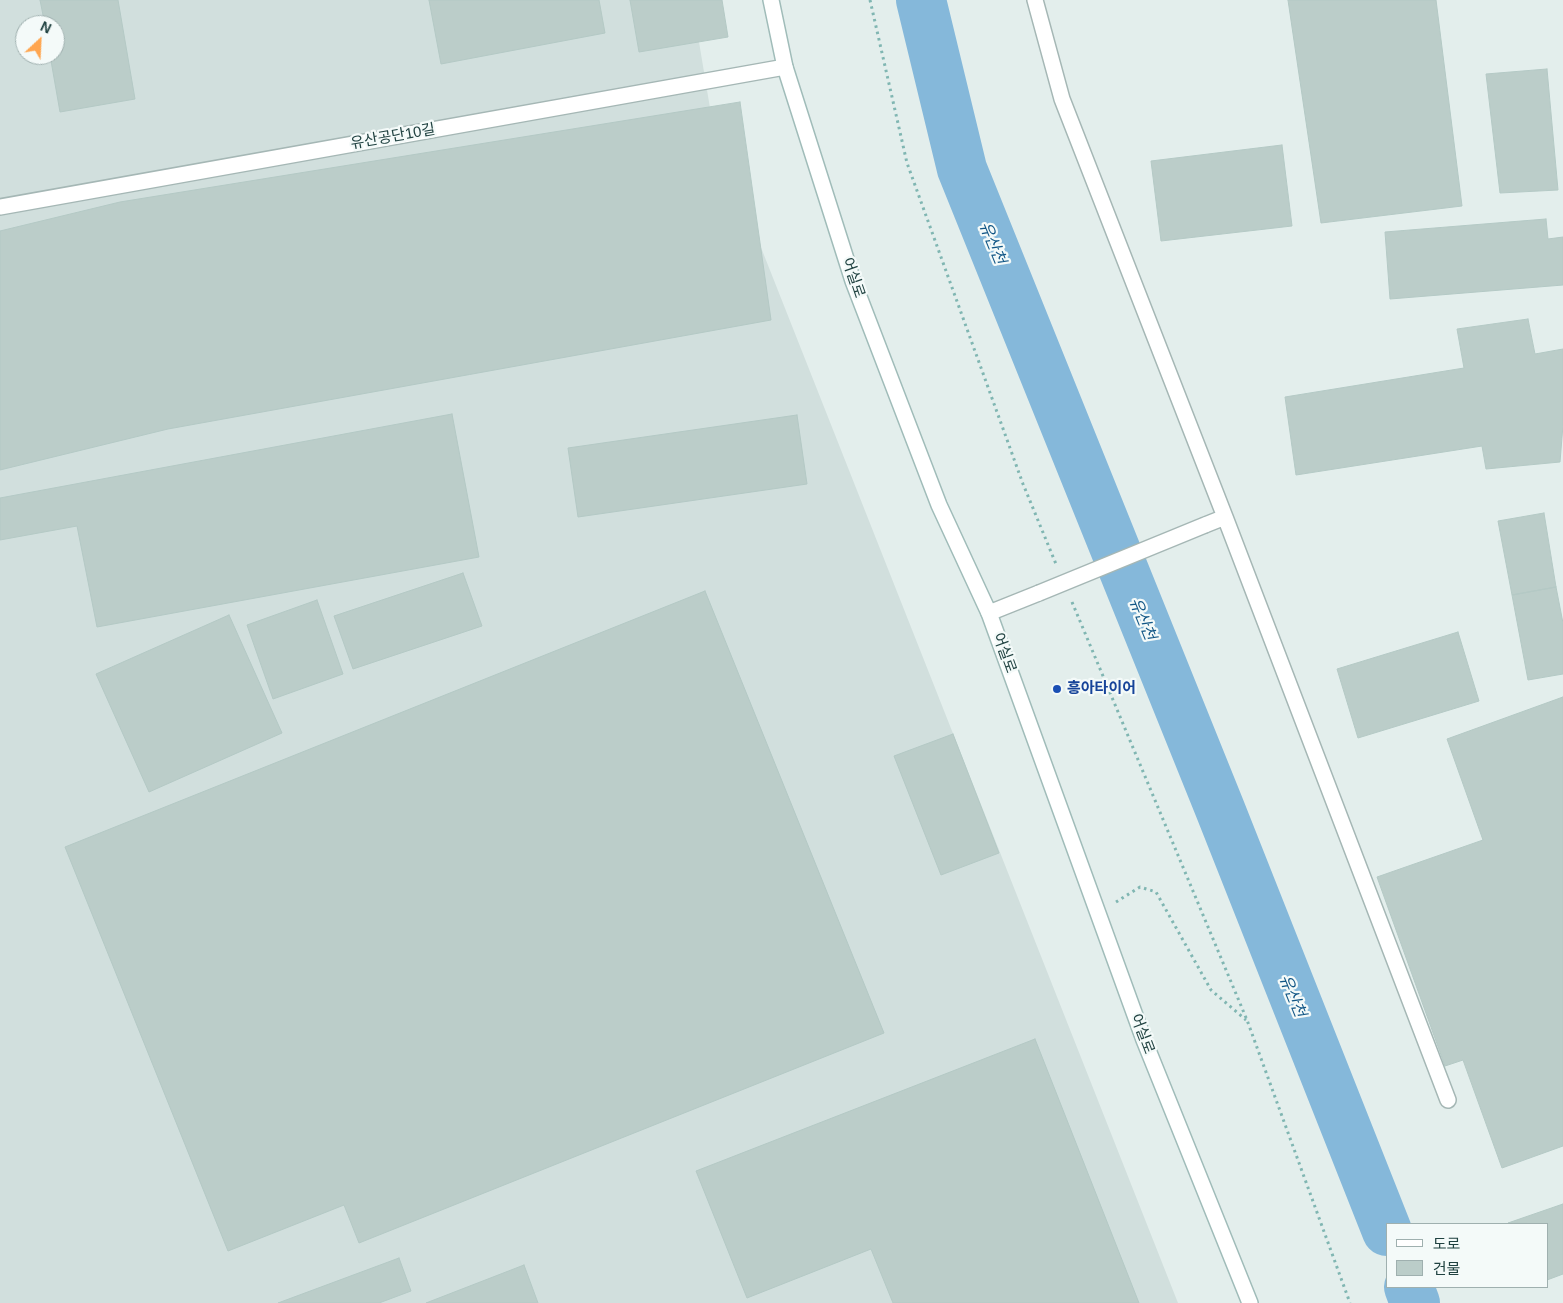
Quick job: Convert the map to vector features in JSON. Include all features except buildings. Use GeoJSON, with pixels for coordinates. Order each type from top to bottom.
{"type":"FeatureCollection","features":[{"type":"Feature","properties":{"kind":"street","name":"어실로"},"geometry":{"type":"LineString","coordinates":[[771,0],[786,67],[853,281],[939,505],[989,613],[1144,1040],[1250,1303]]}},
{"type":"Feature","properties":{"kind":"street"},"geometry":{"type":"LineString","coordinates":[[1036,0],[1062,99],[1225,517],[1448,1100]]}},
{"type":"Feature","properties":{"kind":"street","name":"유산공단10길"},"geometry":{"type":"LineString","coordinates":[[0,207],[786,67]]}},
{"type":"Feature","properties":{"kind":"street"},"geometry":{"type":"LineString","coordinates":[[989,613],[1225,517]]}},
{"type":"Feature","properties":{"kind":"path"},"geometry":{"type":"LineString","coordinates":[[870,0],[907,163],[1023,484],[1057,566]]}},
{"type":"Feature","properties":{"kind":"path"},"geometry":{"type":"LineString","coordinates":[[1069,594],[1247,1020],[1350,1303]]}},
{"type":"Feature","properties":{"kind":"path"},"geometry":{"type":"LineString","coordinates":[[1098,913],[1140,887],[1156,892],[1211,990],[1247,1020]]}},
{"type":"Feature","properties":{"kind":"shaded area"},"geometry":{"type":"Polygon","coordinates":[[[0,0],[692,0],[713,126],[1178,1303],[0,1303],[0,0]]]}},
{"type":"Feature","properties":{"kind":"waterway","name":"유산천"},"geometry":{"type":"LineString","coordinates":[[921,0],[962,169],[1220,809],[1386,1228]]}},
{"type":"Feature","properties":{"kind":"waterway","name":"유산천"},"geometry":{"type":"LineString","coordinates":[[1409,1288],[1415,1303]]}},
{"type":"Feature","properties":{"kind":"place","name":"흥아타이어"},"geometry":{"type":"Point","coordinates":[1057,689]}}]}
